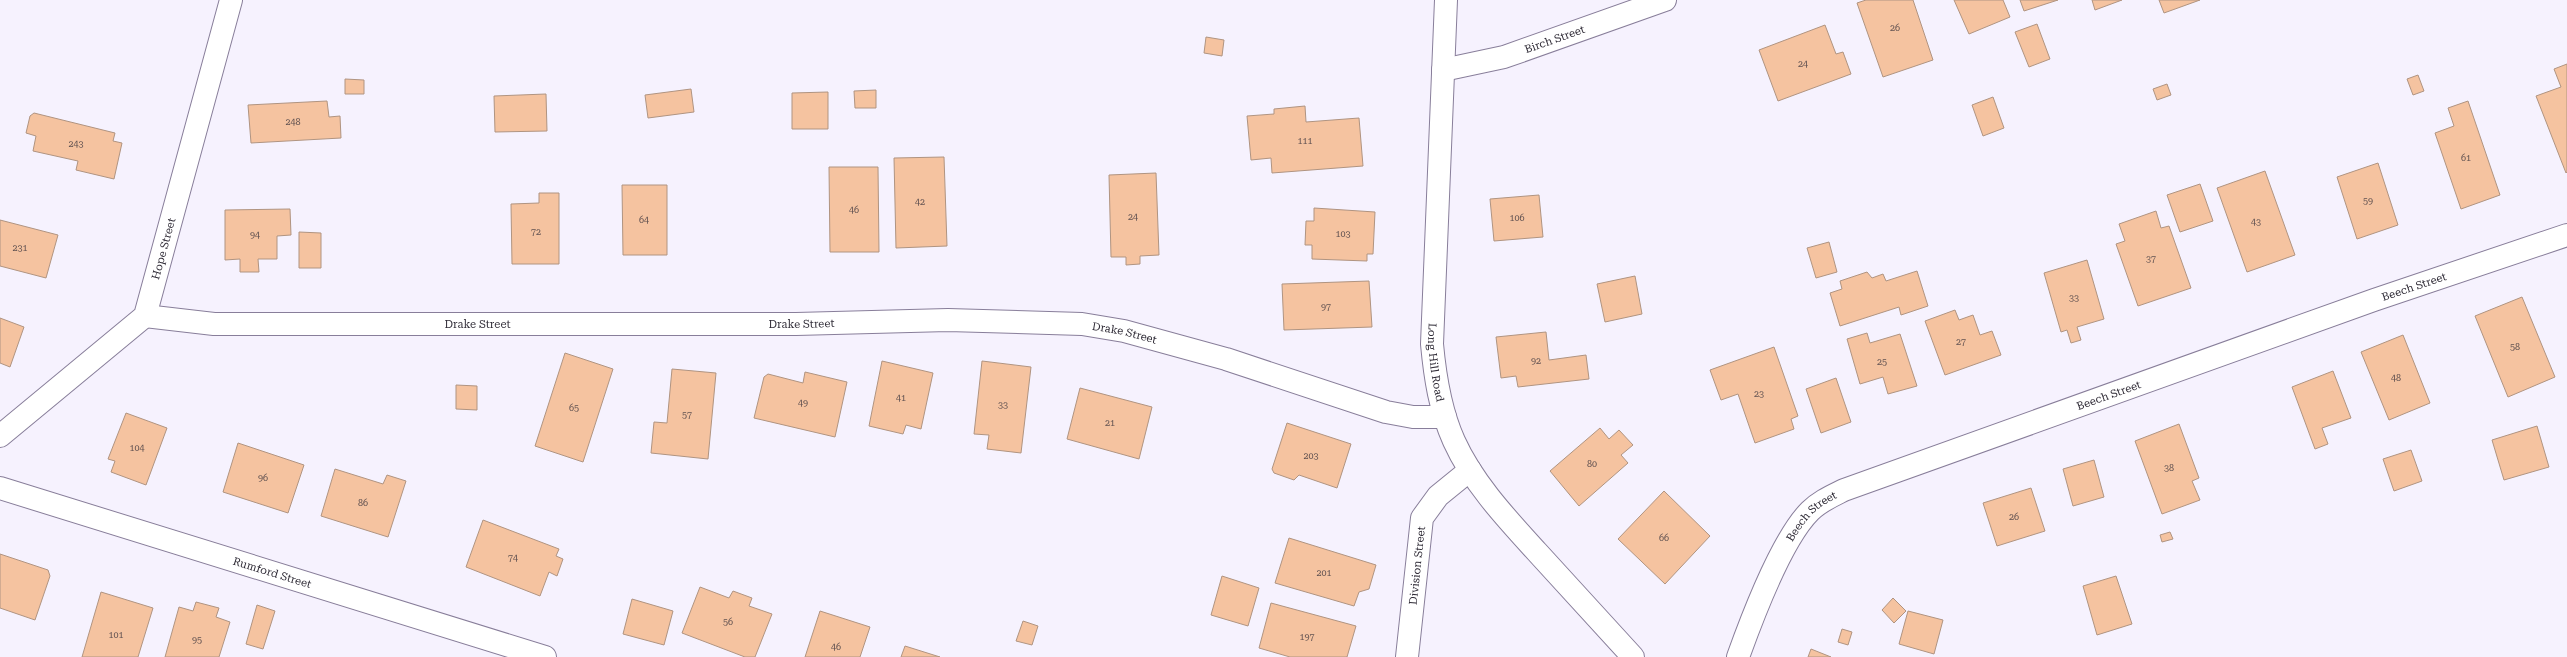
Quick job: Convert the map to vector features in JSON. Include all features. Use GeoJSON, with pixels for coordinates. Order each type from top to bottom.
{"type":"FeatureCollection","features":[{"type":"Feature","properties":{"kind":"street","name":"Hope Street"},"geometry":{"type":"LineString","coordinates":[[145,316],[231,0]]}},
{"type":"Feature","properties":{"kind":"street","name":"Long Hill Road"},"geometry":{"type":"LineString","coordinates":[[1446,0],[1432,344],[1437,386],[1445,417],[1454,441],[1470,470],[1499,509],[1633,657]]}},
{"type":"Feature","properties":{"kind":"street","name":"Birch Street"},"geometry":{"type":"LineString","coordinates":[[1443,70],[1504,57],[1665,0]]}},
{"type":"Feature","properties":{"kind":"street","name":"Beech Street"},"geometry":{"type":"LineString","coordinates":[[1738,657],[1787,544],[1806,515],[1824,500],[1844,490],[2367,303],[2567,235]]}},
{"type":"Feature","properties":{"kind":"street","name":"Drake Street"},"geometry":{"type":"LineString","coordinates":[[145,316],[214,324],[796,324],[948,320],[1082,324],[1124,331],[1226,359],[1386,412],[1414,417],[1445,417]]}},
{"type":"Feature","properties":{"kind":"street"},"geometry":{"type":"LineString","coordinates":[[0,436],[145,316]]}},
{"type":"Feature","properties":{"kind":"street","name":"Division Street"},"geometry":{"type":"LineString","coordinates":[[1407,657],[1422,518],[1438,496],[1470,470]]}},
{"type":"Feature","properties":{"kind":"street","name":"Rumford Street"},"geometry":{"type":"LineString","coordinates":[[0,488],[545,657]]}},
{"type":"Feature","properties":{"kind":"building"},"geometry":{"type":"Polygon","coordinates":[[[1866,0],[1913,0],[1933,60],[1883,77],[1857,3],[1866,0]]]}},
{"type":"Feature","properties":{"kind":"building"},"geometry":{"type":"Polygon","coordinates":[[[1954,0],[2003,0],[2010,17],[1969,34],[1954,0]]]}},
{"type":"Feature","properties":{"kind":"building"},"geometry":{"type":"Polygon","coordinates":[[[2020,0],[2058,0],[2024,11],[2020,0]]]}},
{"type":"Feature","properties":{"kind":"building"},"geometry":{"type":"Polygon","coordinates":[[[2092,0],[2122,0],[2095,10],[2092,0]]]}},
{"type":"Feature","properties":{"kind":"building"},"geometry":{"type":"Polygon","coordinates":[[[2159,0],[2200,0],[2164,13],[2159,0]]]}},
{"type":"Feature","properties":{"kind":"building"},"geometry":{"type":"Polygon","coordinates":[[[2037,24],[2050,59],[2029,67],[2015,32],[2037,24]]]}},
{"type":"Feature","properties":{"kind":"building"},"geometry":{"type":"Polygon","coordinates":[[[1825,25],[1836,54],[1843,52],[1851,74],[1778,101],[1759,50],[1825,25]]]}},
{"type":"Feature","properties":{"kind":"building"},"geometry":{"type":"Polygon","coordinates":[[[1206,37],[1224,40],[1222,56],[1204,53],[1206,37]]]}},
{"type":"Feature","properties":{"kind":"building"},"geometry":{"type":"Polygon","coordinates":[[[2567,64],[2566,173],[2536,96],[2561,87],[2554,69],[2567,64]]]}},
{"type":"Feature","properties":{"kind":"building"},"geometry":{"type":"Polygon","coordinates":[[[2418,75],[2424,91],[2413,95],[2407,79],[2418,75]]]}},
{"type":"Feature","properties":{"kind":"building"},"geometry":{"type":"Polygon","coordinates":[[[345,79],[364,80],[364,94],[345,94],[345,79]]]}},
{"type":"Feature","properties":{"kind":"building"},"geometry":{"type":"Polygon","coordinates":[[[2167,84],[2171,95],[2157,100],[2153,89],[2167,84]]]}},
{"type":"Feature","properties":{"kind":"building"},"geometry":{"type":"Polygon","coordinates":[[[691,89],[694,112],[648,118],[645,95],[691,89]]]}},
{"type":"Feature","properties":{"kind":"building"},"geometry":{"type":"Polygon","coordinates":[[[876,90],[876,108],[855,108],[854,91],[876,90]]]}},
{"type":"Feature","properties":{"kind":"building"},"geometry":{"type":"Polygon","coordinates":[[[828,92],[828,129],[792,129],[792,93],[828,92]]]}},
{"type":"Feature","properties":{"kind":"building"},"geometry":{"type":"Polygon","coordinates":[[[546,94],[547,131],[495,132],[494,96],[546,94]]]}},
{"type":"Feature","properties":{"kind":"building"},"geometry":{"type":"Polygon","coordinates":[[[1993,97],[2004,128],[1983,136],[1972,105],[1993,97]]]}},
{"type":"Feature","properties":{"kind":"building"},"geometry":{"type":"Polygon","coordinates":[[[327,101],[329,117],[340,116],[341,138],[251,143],[248,105],[327,101]]]}},
{"type":"Feature","properties":{"kind":"building"},"geometry":{"type":"Polygon","coordinates":[[[2468,101],[2500,195],[2461,209],[2435,133],[2454,126],[2448,108],[2468,101]]]}},
{"type":"Feature","properties":{"kind":"building"},"geometry":{"type":"Polygon","coordinates":[[[1305,106],[1306,122],[1359,118],[1363,166],[1272,173],[1271,158],[1251,160],[1247,116],[1274,114],[1274,109],[1305,106]]]}},
{"type":"Feature","properties":{"kind":"building"},"geometry":{"type":"Polygon","coordinates":[[[34,113],[115,133],[113,141],[122,143],[114,179],[76,170],[78,161],[33,151],[36,136],[26,133],[30,116],[34,113]]]}},
{"type":"Feature","properties":{"kind":"building"},"geometry":{"type":"Polygon","coordinates":[[[944,157],[947,246],[896,248],[894,158],[944,157]]]}},
{"type":"Feature","properties":{"kind":"building"},"geometry":{"type":"Polygon","coordinates":[[[2378,163],[2398,225],[2357,239],[2337,177],[2378,163]]]}},
{"type":"Feature","properties":{"kind":"building"},"geometry":{"type":"Polygon","coordinates":[[[829,167],[878,167],[879,252],[830,252],[829,167]]]}},
{"type":"Feature","properties":{"kind":"building"},"geometry":{"type":"Polygon","coordinates":[[[2265,171],[2295,255],[2247,272],[2217,188],[2265,171]]]}},
{"type":"Feature","properties":{"kind":"building"},"geometry":{"type":"Polygon","coordinates":[[[1156,173],[1159,255],[1140,256],[1140,264],[1126,265],[1126,257],[1111,257],[1109,175],[1156,173]]]}},
{"type":"Feature","properties":{"kind":"building"},"geometry":{"type":"Polygon","coordinates":[[[2200,184],[2213,221],[2180,232],[2167,195],[2200,184]]]}},
{"type":"Feature","properties":{"kind":"building"},"geometry":{"type":"Polygon","coordinates":[[[622,185],[667,185],[667,255],[623,255],[622,185]]]}},
{"type":"Feature","properties":{"kind":"building"},"geometry":{"type":"Polygon","coordinates":[[[539,193],[559,193],[559,264],[512,264],[511,204],[539,203],[539,193]]]}},
{"type":"Feature","properties":{"kind":"building"},"geometry":{"type":"Polygon","coordinates":[[[1539,195],[1543,237],[1494,241],[1490,199],[1539,195]]]}},
{"type":"Feature","properties":{"kind":"building"},"geometry":{"type":"Polygon","coordinates":[[[1314,208],[1375,212],[1373,254],[1367,254],[1367,261],[1312,259],[1312,245],[1305,245],[1306,221],[1314,221],[1314,208]]]}},
{"type":"Feature","properties":{"kind":"building"},"geometry":{"type":"Polygon","coordinates":[[[290,209],[291,235],[277,236],[277,259],[258,259],[259,272],[240,272],[240,259],[225,260],[225,210],[290,209]]]}},
{"type":"Feature","properties":{"kind":"building"},"geometry":{"type":"Polygon","coordinates":[[[2156,211],[2161,228],[2169,226],[2191,288],[2138,306],[2116,244],[2125,241],[2119,224],[2156,211]]]}},
{"type":"Feature","properties":{"kind":"building"},"geometry":{"type":"Polygon","coordinates":[[[0,220],[58,235],[46,278],[0,266],[0,220]]]}},
{"type":"Feature","properties":{"kind":"building"},"geometry":{"type":"Polygon","coordinates":[[[299,232],[321,233],[321,268],[299,268],[299,232]]]}},
{"type":"Feature","properties":{"kind":"building"},"geometry":{"type":"Polygon","coordinates":[[[1829,242],[1837,272],[1816,278],[1807,248],[1829,242]]]}},
{"type":"Feature","properties":{"kind":"building"},"geometry":{"type":"Polygon","coordinates":[[[2087,260],[2104,319],[2077,327],[2081,340],[2071,343],[2067,330],[2061,332],[2044,273],[2087,260]]]}},
{"type":"Feature","properties":{"kind":"building"},"geometry":{"type":"Polygon","coordinates":[[[1917,271],[1928,306],[1901,315],[1899,307],[1840,326],[1830,293],[1842,289],[1840,281],[1867,272],[1872,278],[1883,274],[1886,281],[1917,271]]]}},
{"type":"Feature","properties":{"kind":"building"},"geometry":{"type":"Polygon","coordinates":[[[1635,276],[1642,314],[1605,322],[1597,284],[1635,276]]]}},
{"type":"Feature","properties":{"kind":"building"},"geometry":{"type":"Polygon","coordinates":[[[1369,281],[1372,327],[1284,330],[1282,284],[1369,281]]]}},
{"type":"Feature","properties":{"kind":"building"},"geometry":{"type":"Polygon","coordinates":[[[2522,297],[2555,377],[2508,397],[2475,316],[2522,297]]]}},
{"type":"Feature","properties":{"kind":"building"},"geometry":{"type":"Polygon","coordinates":[[[1955,310],[1959,320],[1973,315],[1980,335],[1992,331],[2001,355],[1945,375],[1925,321],[1955,310]]]}},
{"type":"Feature","properties":{"kind":"building"},"geometry":{"type":"Polygon","coordinates":[[[0,318],[24,327],[10,367],[0,363],[0,318]]]}},
{"type":"Feature","properties":{"kind":"building"},"geometry":{"type":"Polygon","coordinates":[[[1546,332],[1549,360],[1586,355],[1589,379],[1518,387],[1516,376],[1501,378],[1496,337],[1546,332]]]}},
{"type":"Feature","properties":{"kind":"building"},"geometry":{"type":"Polygon","coordinates":[[[1867,333],[1870,343],[1900,334],[1917,386],[1888,394],[1883,377],[1860,384],[1847,339],[1867,333]]]}},
{"type":"Feature","properties":{"kind":"building"},"geometry":{"type":"Polygon","coordinates":[[[2403,335],[2430,403],[2389,420],[2361,352],[2403,335]]]}},
{"type":"Feature","properties":{"kind":"building"},"geometry":{"type":"Polygon","coordinates":[[[1774,347],[1798,416],[1791,419],[1794,429],[1755,443],[1738,394],[1721,400],[1710,370],[1774,347]]]}},
{"type":"Feature","properties":{"kind":"building"},"geometry":{"type":"Polygon","coordinates":[[[565,353],[613,369],[583,462],[535,446],[565,353]]]}},
{"type":"Feature","properties":{"kind":"building"},"geometry":{"type":"Polygon","coordinates":[[[882,361],[933,373],[921,429],[906,425],[903,434],[869,426],[882,361]]]}},
{"type":"Feature","properties":{"kind":"building"},"geometry":{"type":"Polygon","coordinates":[[[982,361],[1031,367],[1021,453],[987,449],[989,435],[974,434],[982,361]]]}},
{"type":"Feature","properties":{"kind":"building"},"geometry":{"type":"Polygon","coordinates":[[[672,369],[716,373],[708,459],[651,453],[654,422],[667,423],[672,369]]]}},
{"type":"Feature","properties":{"kind":"building"},"geometry":{"type":"Polygon","coordinates":[[[2333,371],[2351,418],[2322,428],[2328,444],[2315,449],[2292,387],[2333,371]]]}},
{"type":"Feature","properties":{"kind":"building"},"geometry":{"type":"Polygon","coordinates":[[[805,372],[847,382],[835,437],[754,418],[764,377],[768,374],[803,383],[805,372]]]}},
{"type":"Feature","properties":{"kind":"building"},"geometry":{"type":"Polygon","coordinates":[[[1836,378],[1851,422],[1821,433],[1806,389],[1836,378]]]}},
{"type":"Feature","properties":{"kind":"building"},"geometry":{"type":"Polygon","coordinates":[[[456,385],[477,386],[477,410],[456,409],[456,385]]]}},
{"type":"Feature","properties":{"kind":"building"},"geometry":{"type":"Polygon","coordinates":[[[1080,388],[1152,407],[1139,459],[1067,439],[1080,388]]]}},
{"type":"Feature","properties":{"kind":"building"},"geometry":{"type":"Polygon","coordinates":[[[126,413],[167,428],[146,485],[111,472],[115,461],[108,459],[126,413]]]}},
{"type":"Feature","properties":{"kind":"building"},"geometry":{"type":"Polygon","coordinates":[[[1287,423],[1351,444],[1337,488],[1299,475],[1294,480],[1274,473],[1272,469],[1287,423]]]}},
{"type":"Feature","properties":{"kind":"building"},"geometry":{"type":"Polygon","coordinates":[[[2179,424],[2199,478],[2192,481],[2200,500],[2162,514],[2135,441],[2179,424]]]}},
{"type":"Feature","properties":{"kind":"building"},"geometry":{"type":"Polygon","coordinates":[[[2537,426],[2549,467],[2504,480],[2492,440],[2537,426]]]}},
{"type":"Feature","properties":{"kind":"building"},"geometry":{"type":"Polygon","coordinates":[[[1600,428],[1609,439],[1619,430],[1633,445],[1621,455],[1628,463],[1579,506],[1550,471],[1600,428]]]}},
{"type":"Feature","properties":{"kind":"building"},"geometry":{"type":"Polygon","coordinates":[[[238,443],[304,465],[288,513],[223,492],[238,443]]]}},
{"type":"Feature","properties":{"kind":"building"},"geometry":{"type":"Polygon","coordinates":[[[2411,450],[2422,481],[2394,491],[2383,459],[2411,450]]]}},
{"type":"Feature","properties":{"kind":"building"},"geometry":{"type":"Polygon","coordinates":[[[2094,460],[2104,497],[2073,506],[2063,469],[2094,460]]]}},
{"type":"Feature","properties":{"kind":"building"},"geometry":{"type":"Polygon","coordinates":[[[335,469],[383,484],[387,475],[406,481],[388,537],[321,516],[335,469]]]}},
{"type":"Feature","properties":{"kind":"building"},"geometry":{"type":"Polygon","coordinates":[[[2031,488],[2045,531],[1997,546],[1983,503],[2031,488]]]}},
{"type":"Feature","properties":{"kind":"building"},"geometry":{"type":"Polygon","coordinates":[[[1664,491],[1710,536],[1665,584],[1618,539],[1664,491]]]}},
{"type":"Feature","properties":{"kind":"building"},"geometry":{"type":"Polygon","coordinates":[[[483,520],[559,549],[556,556],[563,559],[557,576],[549,572],[540,596],[466,567],[483,520]]]}},
{"type":"Feature","properties":{"kind":"building"},"geometry":{"type":"Polygon","coordinates":[[[2170,532],[2173,539],[2162,542],[2160,535],[2170,532]]]}},
{"type":"Feature","properties":{"kind":"building"},"geometry":{"type":"Polygon","coordinates":[[[1289,538],[1376,565],[1369,589],[1359,592],[1354,606],[1275,583],[1289,538]]]}},
{"type":"Feature","properties":{"kind":"building"},"geometry":{"type":"Polygon","coordinates":[[[0,554],[48,570],[50,576],[35,620],[0,608],[0,554]]]}},
{"type":"Feature","properties":{"kind":"building"},"geometry":{"type":"Polygon","coordinates":[[[1222,576],[1259,588],[1248,626],[1211,615],[1222,576]]]}},
{"type":"Feature","properties":{"kind":"building"},"geometry":{"type":"Polygon","coordinates":[[[2116,576],[2132,624],[2097,635],[2083,586],[2116,576]]]}},
{"type":"Feature","properties":{"kind":"building"},"geometry":{"type":"Polygon","coordinates":[[[700,587],[729,598],[733,591],[752,598],[749,606],[772,614],[755,657],[745,657],[682,633],[700,587]]]}},
{"type":"Feature","properties":{"kind":"building"},"geometry":{"type":"Polygon","coordinates":[[[101,592],[153,608],[138,657],[82,657],[101,592]]]}},
{"type":"Feature","properties":{"kind":"building"},"geometry":{"type":"Polygon","coordinates":[[[1893,598],[1906,611],[1894,623],[1882,610],[1893,598]]]}},
{"type":"Feature","properties":{"kind":"building"},"geometry":{"type":"Polygon","coordinates":[[[632,599],[673,611],[664,645],[623,634],[632,599]]]}},
{"type":"Feature","properties":{"kind":"building"},"geometry":{"type":"Polygon","coordinates":[[[196,602],[219,608],[216,617],[230,622],[219,657],[165,657],[179,607],[193,611],[196,602]]]}},
{"type":"Feature","properties":{"kind":"building"},"geometry":{"type":"Polygon","coordinates":[[[1271,603],[1356,626],[1347,657],[1290,657],[1259,648],[1271,603]]]}},
{"type":"Feature","properties":{"kind":"building"},"geometry":{"type":"Polygon","coordinates":[[[257,605],[275,611],[263,649],[246,644],[257,605]]]}},
{"type":"Feature","properties":{"kind":"building"},"geometry":{"type":"Polygon","coordinates":[[[820,611],[870,627],[860,657],[805,657],[820,611]]]}},
{"type":"Feature","properties":{"kind":"building"},"geometry":{"type":"Polygon","coordinates":[[[1908,611],[1943,620],[1934,654],[1899,644],[1908,611]]]}},
{"type":"Feature","properties":{"kind":"building"},"geometry":{"type":"Polygon","coordinates":[[[1023,621],[1038,626],[1032,645],[1016,641],[1023,621]]]}},
{"type":"Feature","properties":{"kind":"building"},"geometry":{"type":"Polygon","coordinates":[[[1842,629],[1852,632],[1848,645],[1838,642],[1842,629]]]}},
{"type":"Feature","properties":{"kind":"building"},"geometry":{"type":"Polygon","coordinates":[[[905,646],[940,657],[901,657],[905,646]]]}},
{"type":"Feature","properties":{"kind":"building"},"geometry":{"type":"Polygon","coordinates":[[[1811,649],[1831,657],[1808,657],[1811,649]]]}}]}
